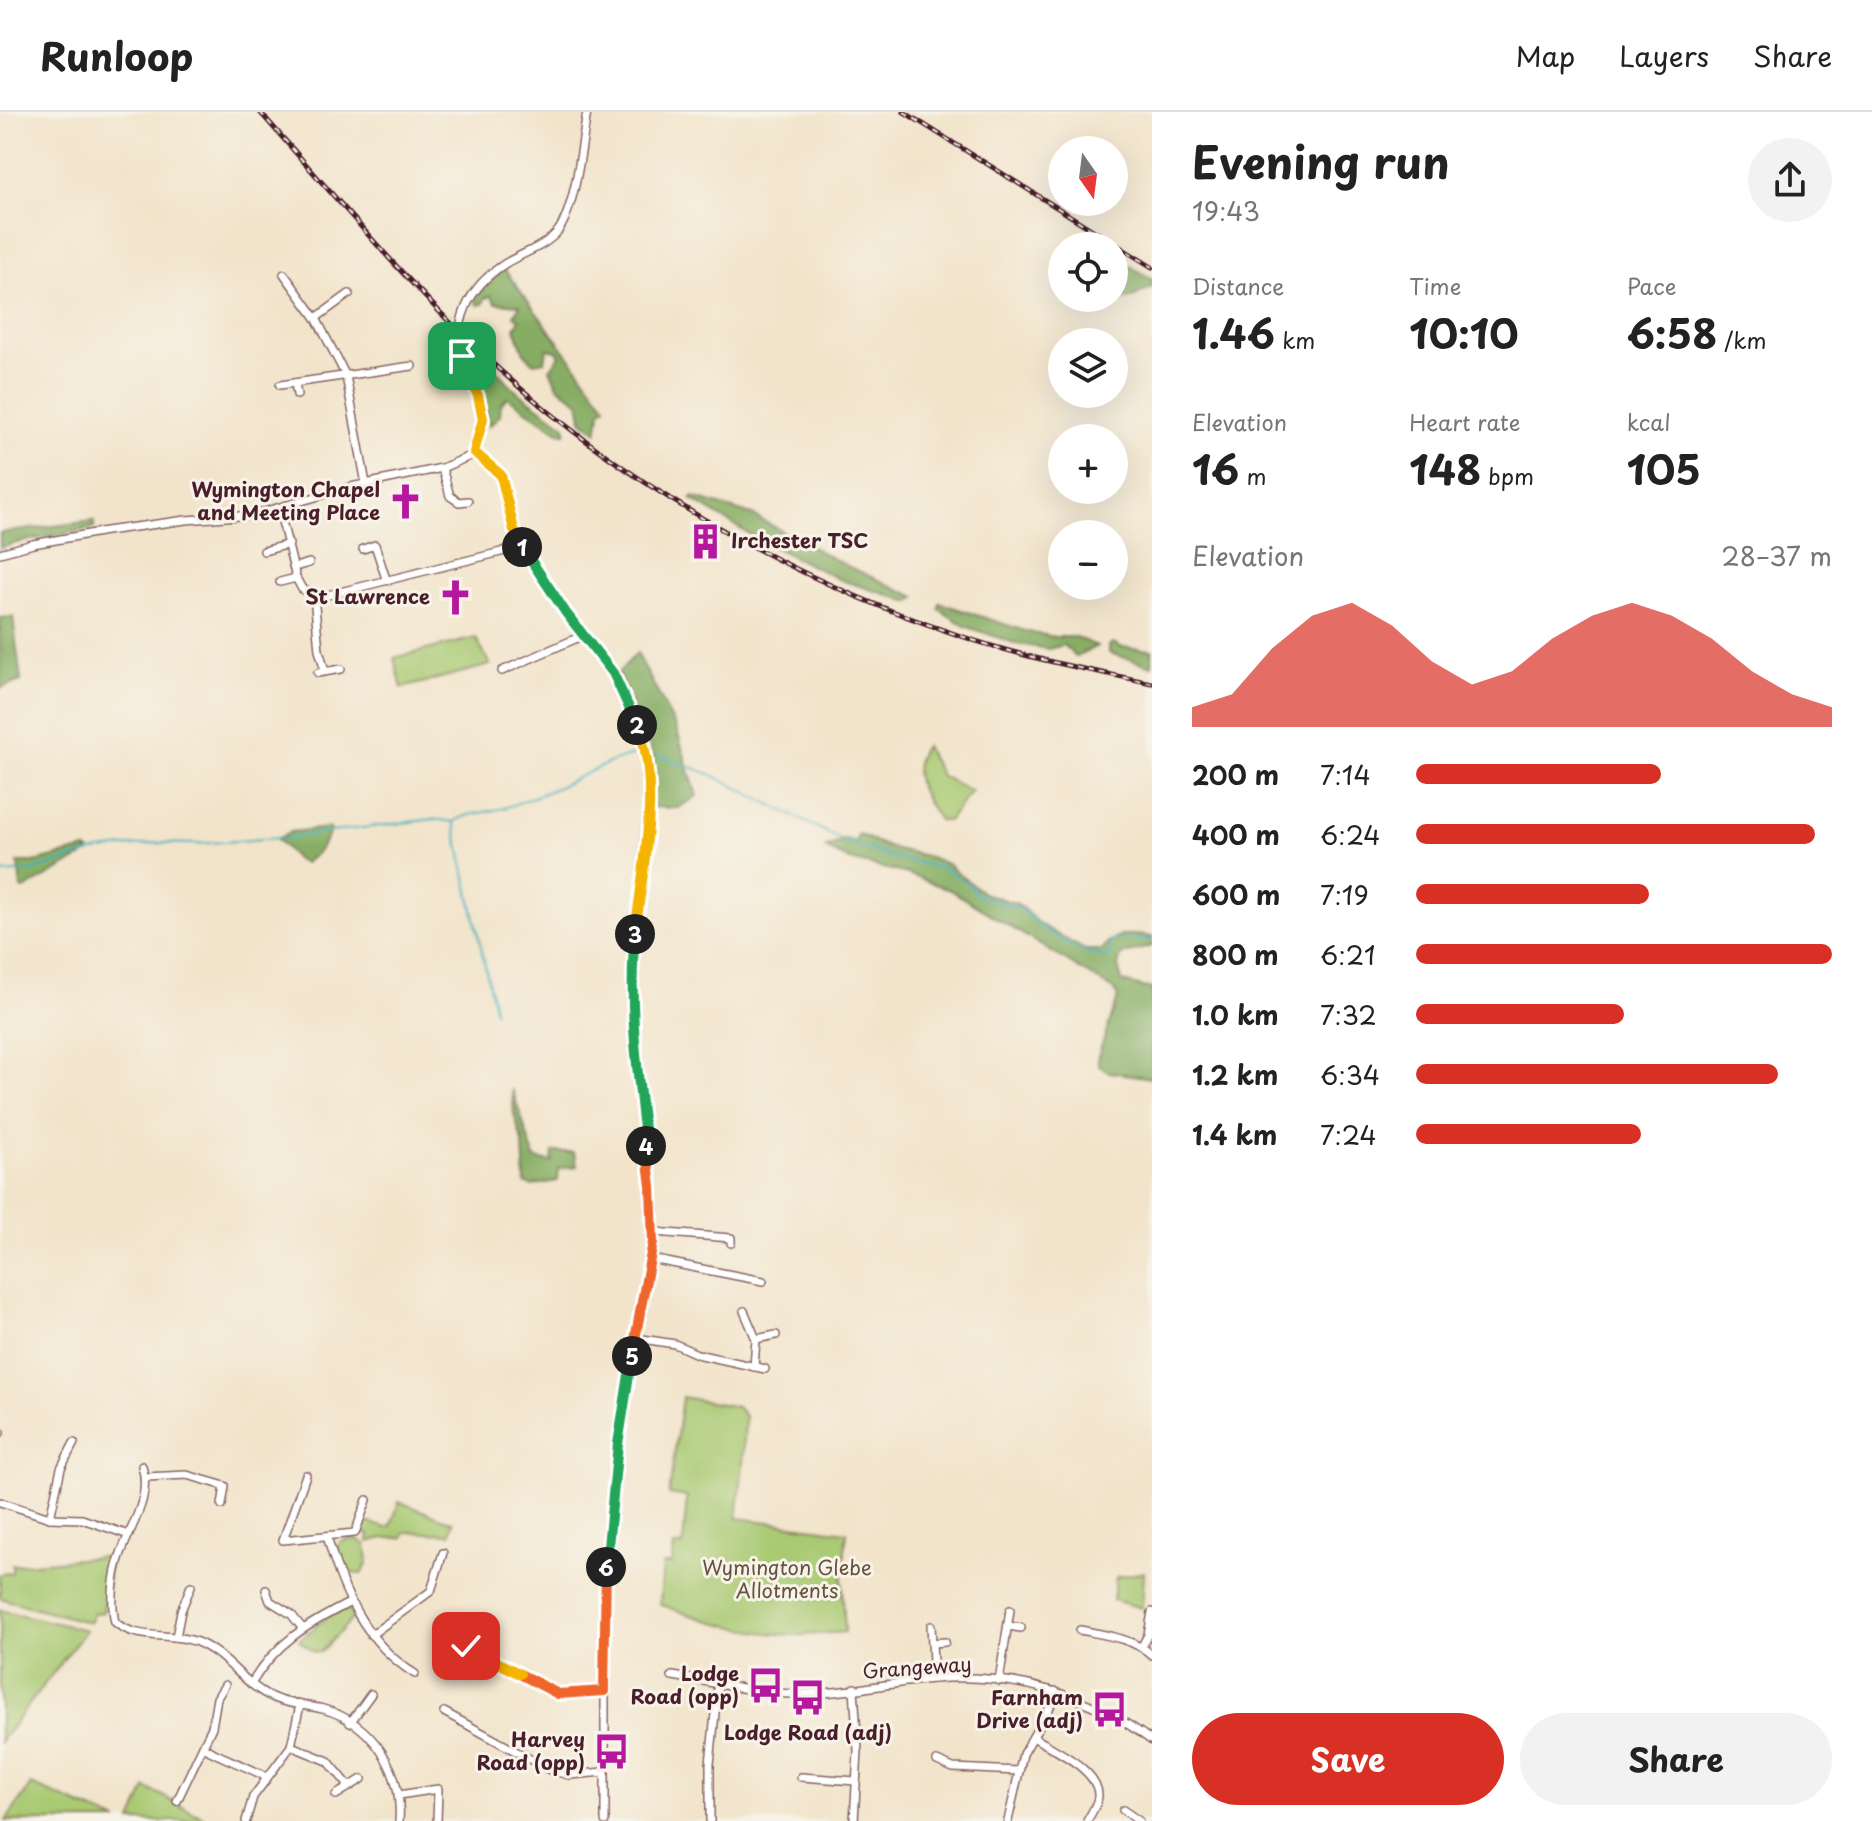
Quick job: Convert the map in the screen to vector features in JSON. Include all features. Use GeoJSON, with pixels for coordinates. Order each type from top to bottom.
{"type":"FeatureCollection","features":[{"type":"Feature","properties":{"kind":"street"},"geometry":{"type":"LineString","coordinates":[[587,112],[571,198],[560,228],[548,239],[481,281],[459,332],[460,349],[483,419],[475,454],[501,475],[520,545],[617,679],[648,760],[649,791],[632,995],[654,1232],[618,1444],[605,1584],[605,1821]]}},
{"type":"Feature","properties":{"kind":"street"},"geometry":{"type":"LineString","coordinates":[[284,274],[316,318],[346,376],[366,484]]}},
{"type":"Feature","properties":{"kind":"street"},"geometry":{"type":"LineString","coordinates":[[316,318],[349,294]]}},
{"type":"Feature","properties":{"kind":"street"},"geometry":{"type":"LineString","coordinates":[[280,385],[412,366]]}},
{"type":"Feature","properties":{"kind":"street"},"geometry":{"type":"LineString","coordinates":[[295,383],[297,395]]}},
{"type":"Feature","properties":{"kind":"street"},"geometry":{"type":"LineString","coordinates":[[0,553],[106,531],[279,509],[366,484],[442,468],[475,454]]}},
{"type":"Feature","properties":{"kind":"street"},"geometry":{"type":"LineString","coordinates":[[442,468],[450,496],[459,502],[468,501]]}},
{"type":"Feature","properties":{"kind":"street"},"geometry":{"type":"LineString","coordinates":[[279,509],[296,578],[302,589],[320,597],[520,545]]}},
{"type":"Feature","properties":{"kind":"street"},"geometry":{"type":"LineString","coordinates":[[264,551],[289,544]]}},
{"type":"Feature","properties":{"kind":"street"},"geometry":{"type":"LineString","coordinates":[[363,549],[375,545],[386,579]]}},
{"type":"Feature","properties":{"kind":"street"},"geometry":{"type":"LineString","coordinates":[[295,567],[309,563]]}},
{"type":"Feature","properties":{"kind":"street"},"geometry":{"type":"LineString","coordinates":[[280,582],[296,578]]}},
{"type":"Feature","properties":{"kind":"street"},"geometry":{"type":"LineString","coordinates":[[314,596],[322,672],[341,669]]}},
{"type":"Feature","properties":{"kind":"street"},"geometry":{"type":"LineString","coordinates":[[502,671],[584,635]]}},
{"type":"Feature","properties":{"kind":"street"},"geometry":{"type":"LineString","coordinates":[[654,1232],[731,1238],[731,1243]]}},
{"type":"Feature","properties":{"kind":"street"},"geometry":{"type":"LineString","coordinates":[[651,1259],[763,1281]]}},
{"type":"Feature","properties":{"kind":"street"},"geometry":{"type":"LineString","coordinates":[[744,1311],[756,1339],[754,1367]]}},
{"type":"Feature","properties":{"kind":"street"},"geometry":{"type":"LineString","coordinates":[[756,1339],[776,1335]]}},
{"type":"Feature","properties":{"kind":"street"},"geometry":{"type":"LineString","coordinates":[[636,1338],[675,1344],[697,1354],[765,1369]]}},
{"type":"Feature","properties":{"kind":"street"},"geometry":{"type":"LineString","coordinates":[[50,1518],[61,1468],[74,1443]]}},
{"type":"Feature","properties":{"kind":"street"},"geometry":{"type":"LineString","coordinates":[[142,1466],[145,1477],[140,1511],[117,1567],[115,1622],[132,1630],[195,1641],[209,1648],[251,1684],[276,1699],[326,1710],[371,1737],[385,1754],[399,1795],[399,1821]]}},
{"type":"Feature","properties":{"kind":"street"},"geometry":{"type":"LineString","coordinates":[[145,1477],[187,1475],[235,1487]]}},
{"type":"Feature","properties":{"kind":"street"},"geometry":{"type":"LineString","coordinates":[[283,1540],[306,1475]]}},
{"type":"Feature","properties":{"kind":"street"},"geometry":{"type":"LineString","coordinates":[[222,1505],[225,1486]]}},
{"type":"Feature","properties":{"kind":"street"},"geometry":{"type":"LineString","coordinates":[[274,1541],[355,1533],[367,1500]]}},
{"type":"Feature","properties":{"kind":"street"},"geometry":{"type":"LineString","coordinates":[[0,1502],[50,1518],[82,1519],[129,1535]]}},
{"type":"Feature","properties":{"kind":"street"},"geometry":{"type":"LineString","coordinates":[[327,1536],[334,1564],[360,1622],[398,1663],[415,1674]]}},
{"type":"Feature","properties":{"kind":"street"},"geometry":{"type":"LineString","coordinates":[[371,1635],[431,1591],[443,1553]]}},
{"type":"Feature","properties":{"kind":"street"},"geometry":{"type":"LineString","coordinates":[[176,1637],[181,1611],[191,1586]]}},
{"type":"Feature","properties":{"kind":"street"},"geometry":{"type":"LineString","coordinates":[[266,1590],[270,1601],[291,1614],[303,1629]]}},
{"type":"Feature","properties":{"kind":"street"},"geometry":{"type":"LineString","coordinates":[[251,1684],[266,1659],[303,1629],[351,1602]]}},
{"type":"Feature","properties":{"kind":"street"},"geometry":{"type":"LineString","coordinates":[[999,1681],[1010,1610]]}},
{"type":"Feature","properties":{"kind":"street"},"geometry":{"type":"LineString","coordinates":[[1142,1646],[1148,1635],[1152,1612]]}},
{"type":"Feature","properties":{"kind":"street"},"geometry":{"type":"LineString","coordinates":[[931,1626],[934,1679]]}},
{"type":"Feature","properties":{"kind":"street"},"geometry":{"type":"LineString","coordinates":[[1008,1626],[1021,1628]]}},
{"type":"Feature","properties":{"kind":"street"},"geometry":{"type":"LineString","coordinates":[[1080,1630],[1142,1646],[1152,1655]]}},
{"type":"Feature","properties":{"kind":"street"},"geometry":{"type":"LineString","coordinates":[[932,1643],[945,1642]]}},
{"type":"Feature","properties":{"kind":"street"},"geometry":{"type":"LineString","coordinates":[[466,1646],[558,1694],[604,1691]]}},
{"type":"Feature","properties":{"kind":"street","name":"Grangeway"},"geometry":{"type":"LineString","coordinates":[[672,1676],[790,1694],[934,1679],[999,1681],[1055,1691],[1110,1714],[1152,1741]]}},
{"type":"Feature","properties":{"kind":"street"},"geometry":{"type":"LineString","coordinates":[[710,1821],[710,1764],[718,1683]]}},
{"type":"Feature","properties":{"kind":"street"},"geometry":{"type":"LineString","coordinates":[[177,1801],[212,1727],[217,1698],[225,1685]]}},
{"type":"Feature","properties":{"kind":"street"},"geometry":{"type":"LineString","coordinates":[[854,1688],[854,1821]]}},
{"type":"Feature","properties":{"kind":"street"},"geometry":{"type":"LineString","coordinates":[[1008,1821],[1023,1754],[1055,1691]]}},
{"type":"Feature","properties":{"kind":"street"},"geometry":{"type":"LineString","coordinates":[[350,1723],[371,1694]]}},
{"type":"Feature","properties":{"kind":"street"},"geometry":{"type":"LineString","coordinates":[[249,1820],[253,1797],[291,1746],[300,1705]]}},
{"type":"Feature","properties":{"kind":"street"},"geometry":{"type":"LineString","coordinates":[[444,1712],[550,1770],[569,1775],[605,1772]]}},
{"type":"Feature","properties":{"kind":"street"},"geometry":{"type":"LineString","coordinates":[[1033,1737],[1089,1773],[1097,1786],[1098,1801],[1087,1821]]}},
{"type":"Feature","properties":{"kind":"street"},"geometry":{"type":"LineString","coordinates":[[291,1746],[328,1761],[349,1786]]}},
{"type":"Feature","properties":{"kind":"street"},"geometry":{"type":"LineString","coordinates":[[203,1747],[266,1777]]}},
{"type":"Feature","properties":{"kind":"street"},"geometry":{"type":"LineString","coordinates":[[937,1761],[953,1768],[1019,1771]]}},
{"type":"Feature","properties":{"kind":"street"},"geometry":{"type":"LineString","coordinates":[[801,1777],[856,1781]]}},
{"type":"Feature","properties":{"kind":"street"},"geometry":{"type":"LineString","coordinates":[[336,1795],[362,1779]]}},
{"type":"Feature","properties":{"kind":"street"},"geometry":{"type":"LineString","coordinates":[[399,1795],[438,1789],[437,1821]]}},
{"type":"Feature","properties":{"kind":"street"},"geometry":{"type":"LineString","coordinates":[[1123,1810],[1139,1821]]}},
{"type":"Feature","properties":{"kind":"green space"},"geometry":{"type":"Polygon","coordinates":[[[1128,265],[1152,279],[1152,287],[1128,299],[1128,265]]]}},
{"type":"Feature","properties":{"kind":"green space"},"geometry":{"type":"Polygon","coordinates":[[[504,269],[606,406],[601,410],[597,432],[582,420],[576,399],[555,382],[550,369],[560,356],[557,351],[547,349],[545,361],[534,363],[524,353],[515,328],[520,320],[514,316],[520,305],[496,303],[491,296],[485,298],[483,304],[477,305],[475,300],[484,286],[504,269]]]}},
{"type":"Feature","properties":{"kind":"green space"},"geometry":{"type":"Polygon","coordinates":[[[462,335],[514,389],[565,426],[566,432],[562,434],[507,397],[501,404],[500,415],[489,426],[462,335]]]}},
{"type":"Feature","properties":{"kind":"green space"},"geometry":{"type":"Polygon","coordinates":[[[693,497],[752,515],[845,565],[916,597],[910,602],[841,580],[759,540],[691,499],[693,497]]]}},
{"type":"Feature","properties":{"kind":"green space"},"geometry":{"type":"Polygon","coordinates":[[[94,521],[94,528],[0,548],[0,533],[94,521]]]}},
{"type":"Feature","properties":{"kind":"green space"},"geometry":{"type":"Polygon","coordinates":[[[940,603],[1028,632],[1076,637],[1097,646],[1076,657],[1063,645],[1049,649],[1017,644],[965,626],[939,609],[940,603]]]}},
{"type":"Feature","properties":{"kind":"green space"},"geometry":{"type":"Polygon","coordinates":[[[13,617],[21,681],[0,688],[0,618],[13,617]]]}},
{"type":"Feature","properties":{"kind":"green space"},"geometry":{"type":"Polygon","coordinates":[[[476,638],[490,665],[402,688],[394,658],[476,638]]]}},
{"type":"Feature","properties":{"kind":"green space"},"geometry":{"type":"Polygon","coordinates":[[[1113,643],[1121,647],[1152,650],[1152,666],[1109,653],[1109,645],[1113,643]]]}},
{"type":"Feature","properties":{"kind":"green space"},"geometry":{"type":"Polygon","coordinates":[[[637,653],[676,728],[697,796],[678,808],[652,807],[654,756],[618,673],[637,653]]]}},
{"type":"Feature","properties":{"kind":"green space"},"geometry":{"type":"Polygon","coordinates":[[[925,746],[941,776],[971,791],[948,821],[939,820],[918,784],[916,765],[925,746]]]}},
{"type":"Feature","properties":{"kind":"green space"},"geometry":{"type":"Polygon","coordinates":[[[329,828],[331,831],[318,852],[304,863],[298,861],[277,839],[290,832],[329,828]]]}},
{"type":"Feature","properties":{"kind":"green space"},"geometry":{"type":"Polygon","coordinates":[[[858,834],[888,847],[947,864],[983,893],[1018,904],[1039,924],[1085,950],[1102,950],[1118,936],[1152,937],[1152,946],[1121,955],[1118,966],[1122,982],[1152,989],[1152,1078],[1109,1072],[1099,1066],[1097,1059],[1117,1001],[1118,995],[1114,990],[950,890],[908,874],[850,860],[825,848],[845,839],[856,842],[858,834]]]}},
{"type":"Feature","properties":{"kind":"green space"},"geometry":{"type":"Polygon","coordinates":[[[86,849],[89,851],[85,855],[21,888],[18,862],[34,862],[86,849]]]}},
{"type":"Feature","properties":{"kind":"green space"},"geometry":{"type":"Polygon","coordinates":[[[512,1089],[535,1159],[552,1162],[553,1152],[574,1152],[577,1166],[559,1169],[558,1181],[531,1186],[525,1183],[523,1144],[514,1114],[512,1089]]]}},
{"type":"Feature","properties":{"kind":"green space","name":"Wymington Glebe Allotments"},"geometry":{"type":"Polygon","coordinates":[[[682,1397],[737,1407],[745,1416],[737,1518],[847,1532],[842,1579],[845,1632],[795,1635],[762,1632],[708,1620],[660,1604],[663,1564],[672,1564],[674,1546],[683,1546],[687,1497],[669,1494],[682,1397]]]}},
{"type":"Feature","properties":{"kind":"green space"},"geometry":{"type":"Polygon","coordinates":[[[399,1502],[453,1522],[450,1534],[405,1532],[403,1538],[368,1542],[369,1535],[363,1532],[363,1521],[387,1528],[391,1526],[399,1502]]]}},
{"type":"Feature","properties":{"kind":"green space"},"geometry":{"type":"Polygon","coordinates":[[[350,1539],[366,1545],[368,1562],[362,1574],[345,1573],[335,1552],[340,1542],[350,1539]]]}},
{"type":"Feature","properties":{"kind":"green space"},"geometry":{"type":"Polygon","coordinates":[[[111,1556],[103,1612],[93,1613],[90,1623],[0,1598],[0,1574],[12,1573],[12,1565],[111,1556]]]}},
{"type":"Feature","properties":{"kind":"green space"},"geometry":{"type":"Polygon","coordinates":[[[1144,1572],[1142,1608],[1113,1600],[1116,1577],[1144,1572]]]}},
{"type":"Feature","properties":{"kind":"green space"},"geometry":{"type":"Polygon","coordinates":[[[345,1609],[350,1611],[353,1618],[321,1652],[314,1652],[299,1640],[327,1617],[345,1609]]]}},
{"type":"Feature","properties":{"kind":"green space"},"geometry":{"type":"Polygon","coordinates":[[[0,1610],[86,1630],[0,1742],[0,1610]]]}},
{"type":"Feature","properties":{"kind":"green space"},"geometry":{"type":"Polygon","coordinates":[[[31,1785],[118,1821],[6,1821],[31,1785]]]}},
{"type":"Feature","properties":{"kind":"green space"},"geometry":{"type":"Polygon","coordinates":[[[146,1788],[205,1818],[204,1821],[132,1821],[146,1788]]]}},
{"type":"Feature","properties":{"kind":"waterway"},"geometry":{"type":"LineString","coordinates":[[0,873],[30,871],[100,850],[157,843],[195,844],[292,837],[433,819],[454,822],[507,807],[634,755]]}},
{"type":"Feature","properties":{"kind":"waterway"},"geometry":{"type":"LineString","coordinates":[[659,755],[712,775],[842,840],[889,856],[946,869],[968,883],[978,896],[1019,908],[1047,931],[1077,949],[1106,958],[1111,940],[1152,940]]}},
{"type":"Feature","properties":{"kind":"waterway"},"geometry":{"type":"LineString","coordinates":[[454,822],[495,1012]]}},
{"type":"Feature","properties":{"kind":"railway"},"geometry":{"type":"LineString","coordinates":[[260,112],[393,263],[477,349],[529,396],[642,480],[764,552],[892,611],[1006,650],[1152,683]]}},
{"type":"Feature","properties":{"kind":"railway"},"geometry":{"type":"LineString","coordinates":[[904,112],[1152,267]]}},
{"type":"Feature","properties":{"kind":"place","name":"Wymington Chapel and Meeting Place"},"geometry":{"type":"Point","coordinates":[406,502]}},
{"type":"Feature","properties":{"kind":"place","name":"Irchester TSC"},"geometry":{"type":"Point","coordinates":[705,541]}},
{"type":"Feature","properties":{"kind":"place","name":"St Lawrence"},"geometry":{"type":"Point","coordinates":[456,597]}},
{"type":"Feature","properties":{"kind":"place","name":"Lodge Road (opp)"},"geometry":{"type":"Point","coordinates":[765,1685]}},
{"type":"Feature","properties":{"kind":"place","name":"Lodge Road (adj)"},"geometry":{"type":"Point","coordinates":[808,1698]}},
{"type":"Feature","properties":{"kind":"place","name":"Farnham Drive (adj)"},"geometry":{"type":"Point","coordinates":[1109,1709]}},
{"type":"Feature","properties":{"kind":"place","name":"Harvey Road (opp)"},"geometry":{"type":"Point","coordinates":[611,1752]}},
{"type":"Feature","properties":{"kind":"route"},"geometry":{"type":"LineString","coordinates":[[462,356],[482,409],[482,427],[474,448],[475,454],[501,475],[520,545],[566,613],[617,679],[648,760],[649,791],[632,995],[654,1232],[627,1382],[611,1507],[605,1584],[604,1691],[558,1694],[466,1646]]}}]}
